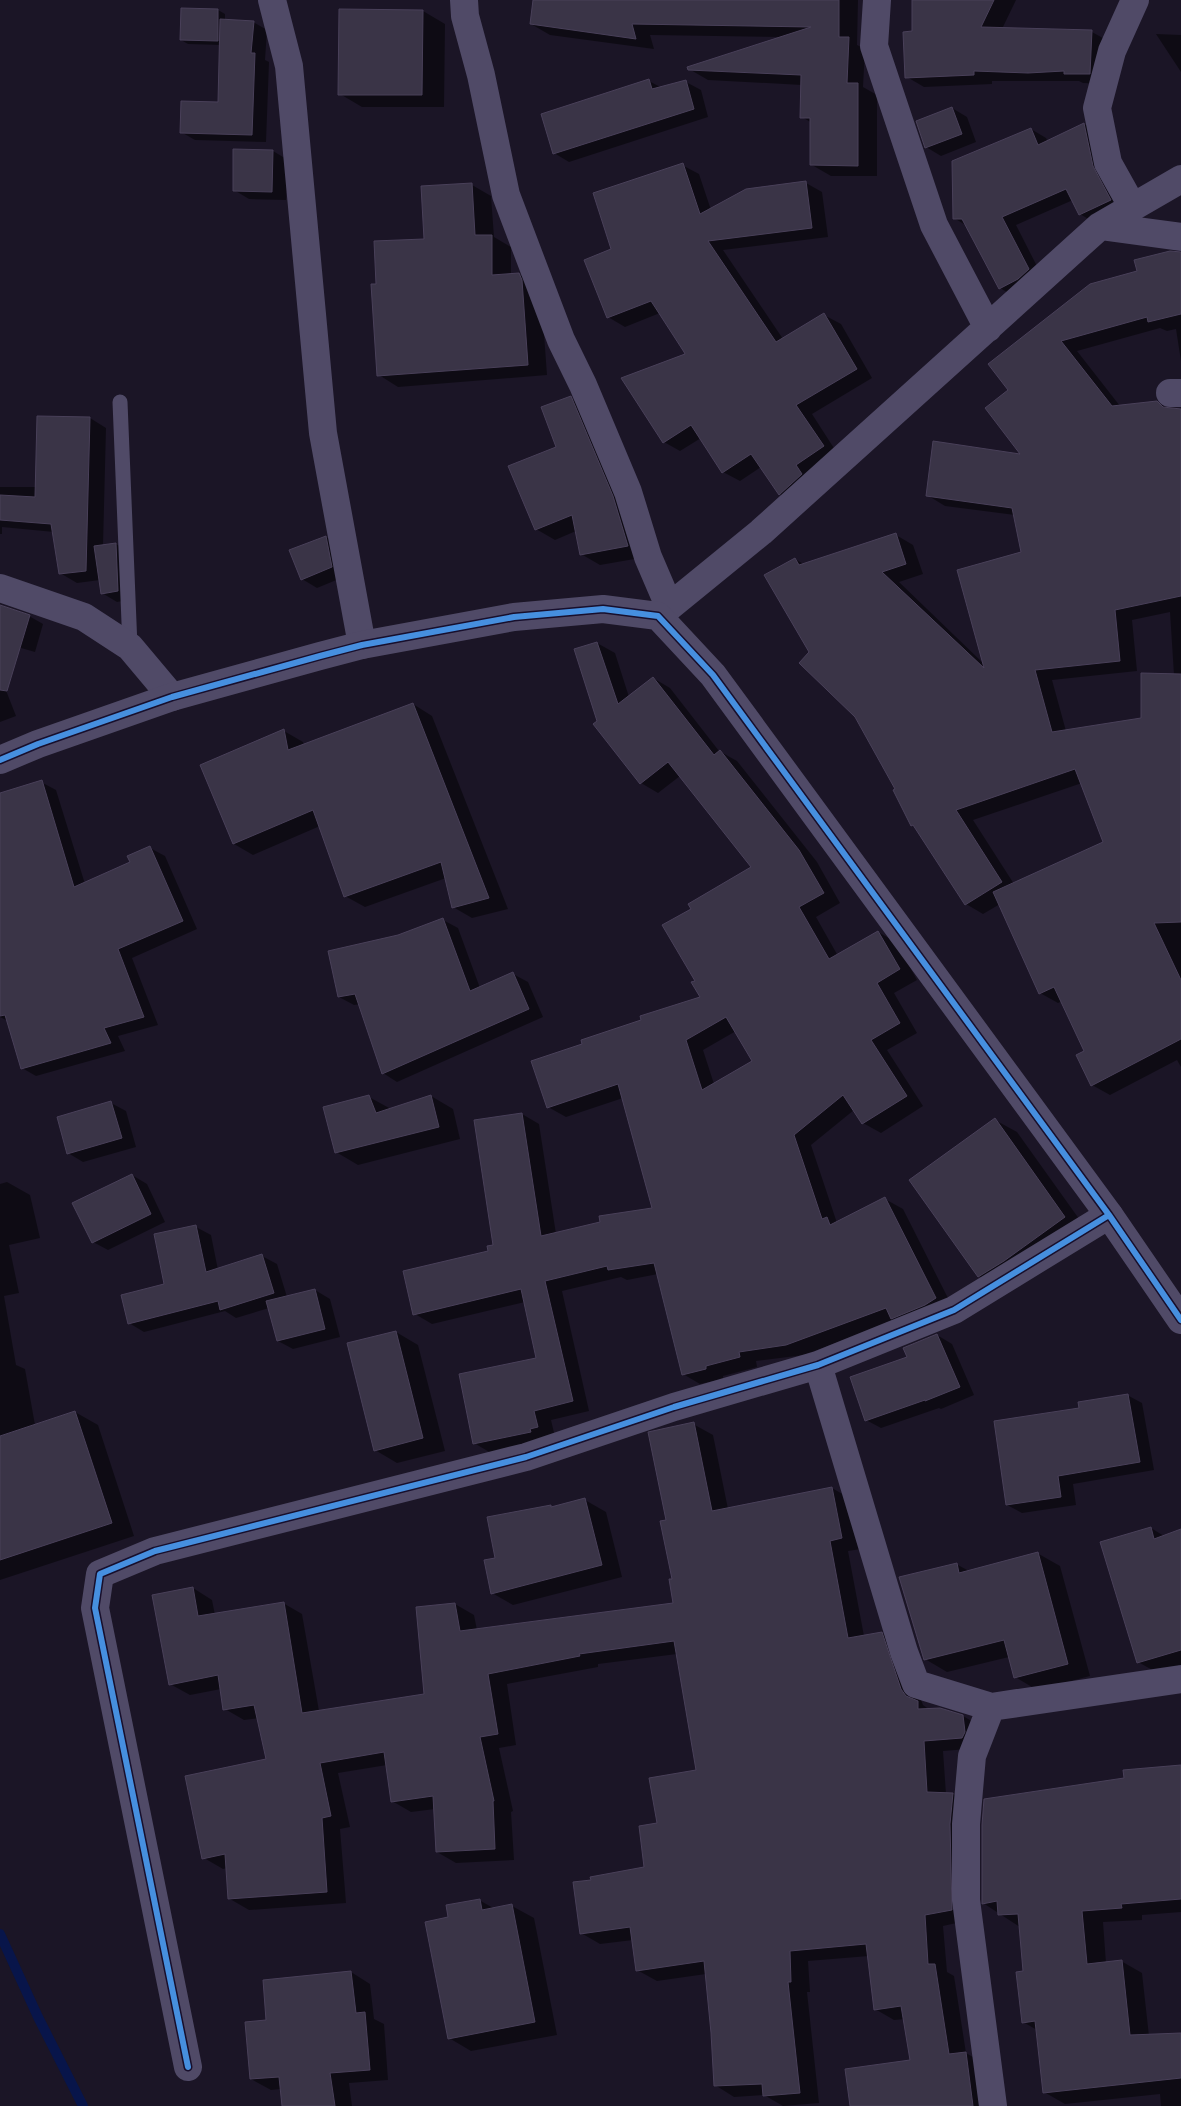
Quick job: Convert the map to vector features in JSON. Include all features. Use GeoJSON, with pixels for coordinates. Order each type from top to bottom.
{"type":"FeatureCollection","features":[{"type":"Feature","properties":{"kind":"street"},"geometry":{"type":"LineString","coordinates":[[272,0],[288,66],[324,434],[362,645]]}},
{"type":"Feature","properties":{"kind":"street"},"geometry":{"type":"LineString","coordinates":[[464,0],[465,16],[481,74],[506,195],[560,340],[583,385],[628,492],[663,611],[713,675],[1109,1215],[1181,1320]]}},
{"type":"Feature","properties":{"kind":"street"},"geometry":{"type":"LineString","coordinates":[[877,0],[874,46],[934,225],[988,328]]}},
{"type":"Feature","properties":{"kind":"street"},"geometry":{"type":"LineString","coordinates":[[1132,206],[1108,163],[1097,108],[1112,51],[1135,0]]}},
{"type":"Feature","properties":{"kind":"street"},"geometry":{"type":"LineString","coordinates":[[0,760],[38,744],[172,697],[362,645],[514,617],[602,609],[663,611],[761,532],[1100,226],[1181,179]]}},
{"type":"Feature","properties":{"kind":"street"},"geometry":{"type":"LineString","coordinates":[[1100,226],[1181,236]]}},
{"type":"Feature","properties":{"kind":"street"},"geometry":{"type":"LineString","coordinates":[[0,588],[84,617],[130,647],[172,697]]}},
{"type":"Feature","properties":{"kind":"street"},"geometry":{"type":"LineString","coordinates":[[188,2067],[95,1608],[100,1574],[155,1551],[526,1457],[674,1407],[818,1365],[954,1310],[1109,1215]]}},
{"type":"Feature","properties":{"kind":"street"},"geometry":{"type":"LineString","coordinates":[[818,1365],[904,1652],[916,1684],[992,1707],[1181,1679]]}},
{"type":"Feature","properties":{"kind":"street"},"geometry":{"type":"LineString","coordinates":[[992,1707],[972,1756],[966,1824],[966,1900],[993,2106]]}},
{"type":"Feature","properties":{"kind":"lane"},"geometry":{"type":"LineString","coordinates":[[120,402],[130,647]]}},
{"type":"Feature","properties":{"kind":"building"},"geometry":{"type":"Polygon","coordinates":[[[533,0],[839,0],[839,37],[849,37],[847,83],[858,83],[858,166],[810,165],[810,118],[800,118],[801,75],[688,70],[687,67],[811,27],[632,24],[636,39],[530,24],[533,0]]]}},
{"type":"Feature","properties":{"kind":"building"},"geometry":{"type":"Polygon","coordinates":[[[912,0],[994,0],[981,27],[1092,30],[1090,74],[1064,74],[1064,71],[1028,73],[974,71],[974,75],[905,78],[903,32],[912,31],[912,0]]]}},
{"type":"Feature","properties":{"kind":"building"},"geometry":{"type":"Polygon","coordinates":[[[181,8],[218,9],[218,41],[180,40],[181,8]]]}},
{"type":"Feature","properties":{"kind":"building"},"geometry":{"type":"Polygon","coordinates":[[[339,9],[423,10],[422,95],[338,95],[339,9]]]}},
{"type":"Feature","properties":{"kind":"building"},"geometry":{"type":"Polygon","coordinates":[[[220,19],[254,21],[251,53],[255,53],[252,135],[180,133],[181,101],[218,102],[220,19]]]}},
{"type":"Feature","properties":{"kind":"building"},"geometry":{"type":"Polygon","coordinates":[[[649,79],[652,89],[686,80],[694,109],[553,154],[541,114],[649,79]]]}},
{"type":"Feature","properties":{"kind":"building"},"geometry":{"type":"Polygon","coordinates":[[[952,107],[962,134],[925,148],[916,121],[952,107]]]}},
{"type":"Feature","properties":{"kind":"building"},"geometry":{"type":"Polygon","coordinates":[[[1084,123],[1093,166],[1111,200],[1079,215],[1066,189],[1002,217],[1029,269],[1018,279],[999,289],[962,219],[953,219],[952,161],[1031,128],[1038,145],[1084,123]]]}},
{"type":"Feature","properties":{"kind":"building"},"geometry":{"type":"Polygon","coordinates":[[[233,149],[273,150],[272,192],[233,191],[233,149]]]}},
{"type":"Feature","properties":{"kind":"building"},"geometry":{"type":"Polygon","coordinates":[[[683,163],[700,214],[746,189],[806,181],[812,228],[708,241],[776,342],[824,313],[857,369],[796,405],[824,446],[796,465],[802,474],[779,495],[751,454],[722,473],[691,425],[663,443],[621,378],[685,354],[651,301],[607,318],[584,260],[611,249],[593,193],[683,163]]]}},
{"type":"Feature","properties":{"kind":"building"},"geometry":{"type":"Polygon","coordinates":[[[472,183],[475,235],[492,235],[492,275],[519,273],[522,280],[528,365],[377,376],[371,284],[376,284],[374,241],[424,239],[421,186],[472,183]]]}},
{"type":"Feature","properties":{"kind":"building"},"geometry":{"type":"Polygon","coordinates":[[[1170,251],[1181,252],[1181,314],[1148,322],[1147,317],[1061,341],[1112,406],[1157,401],[1163,407],[1181,409],[1181,596],[1115,610],[1120,661],[1035,670],[1052,732],[1141,718],[1141,673],[1181,674],[1181,922],[1154,923],[1181,980],[1181,1039],[1091,1086],[1076,1055],[1084,1051],[1054,987],[1039,994],[993,892],[1103,842],[1075,769],[956,810],[1002,882],[965,905],[913,825],[911,826],[893,790],[895,789],[855,717],[799,663],[809,652],[764,575],[795,558],[799,565],[896,533],[906,564],[882,572],[984,668],[957,570],[1021,552],[1012,508],[926,496],[933,441],[1020,454],[985,408],[1008,390],[988,364],[1090,284],[1137,271],[1134,260],[1170,251]]]}},
{"type":"Feature","properties":{"kind":"building"},"geometry":{"type":"Polygon","coordinates":[[[571,396],[613,496],[628,546],[580,555],[572,515],[535,530],[508,466],[556,447],[541,407],[571,396]]]}},
{"type":"Feature","properties":{"kind":"building"},"geometry":{"type":"Polygon","coordinates":[[[37,416],[90,417],[86,571],[59,574],[51,524],[0,520],[0,495],[35,497],[37,416]]]}},
{"type":"Feature","properties":{"kind":"building"},"geometry":{"type":"Polygon","coordinates":[[[326,536],[332,567],[301,580],[289,550],[326,536]]]}},
{"type":"Feature","properties":{"kind":"building"},"geometry":{"type":"Polygon","coordinates":[[[116,543],[118,591],[101,594],[94,546],[116,543]]]}},
{"type":"Feature","properties":{"kind":"building"},"geometry":{"type":"Polygon","coordinates":[[[0,605],[30,615],[7,691],[0,690],[0,605]]]}},
{"type":"Feature","properties":{"kind":"building"},"geometry":{"type":"Polygon","coordinates":[[[597,642],[618,704],[653,677],[714,755],[720,750],[799,850],[824,893],[799,907],[829,959],[878,931],[900,969],[877,983],[900,1023],[871,1040],[907,1096],[862,1124],[843,1095],[794,1135],[822,1219],[827,1217],[830,1225],[885,1197],[936,1298],[925,1305],[891,1319],[886,1308],[786,1345],[739,1352],[740,1357],[682,1375],[654,1263],[608,1270],[607,1266],[545,1281],[573,1401],[534,1411],[538,1427],[530,1429],[531,1432],[473,1444],[459,1374],[536,1358],[521,1289],[413,1315],[403,1271],[488,1251],[487,1246],[493,1245],[474,1120],[522,1113],[541,1236],[600,1222],[599,1216],[652,1208],[618,1084],[547,1108],[531,1061],[582,1044],[581,1040],[641,1020],[640,1016],[700,997],[691,982],[695,981],[662,925],[691,909],[688,904],[751,867],[668,762],[640,784],[593,724],[597,721],[574,649],[597,642]],[[726,1017],[686,1040],[702,1090],[752,1061],[726,1017]]]}},
{"type":"Feature","properties":{"kind":"building"},"geometry":{"type":"Polygon","coordinates":[[[413,703],[489,898],[452,908],[441,862],[344,897],[313,810],[233,844],[200,765],[284,729],[288,750],[413,703]]]}},
{"type":"Feature","properties":{"kind":"building"},"geometry":{"type":"Polygon","coordinates":[[[42,780],[74,887],[130,862],[127,856],[150,846],[183,921],[118,949],[144,1017],[104,1028],[111,1043],[21,1069],[5,1015],[0,1016],[0,793],[42,780]]]}},
{"type":"Feature","properties":{"kind":"building"},"geometry":{"type":"Polygon","coordinates":[[[443,918],[470,991],[513,972],[529,1009],[382,1074],[355,994],[338,997],[328,951],[398,935],[443,918]]]}},
{"type":"Feature","properties":{"kind":"building"},"geometry":{"type":"Polygon","coordinates":[[[369,1095],[376,1113],[431,1095],[439,1127],[335,1153],[323,1107],[369,1095]]]}},
{"type":"Feature","properties":{"kind":"building"},"geometry":{"type":"Polygon","coordinates":[[[111,1101],[122,1138],[67,1154],[57,1117],[111,1101]]]}},
{"type":"Feature","properties":{"kind":"building"},"geometry":{"type":"Polygon","coordinates":[[[995,1118],[1065,1217],[1004,1261],[978,1277],[909,1180],[995,1118]]]}},
{"type":"Feature","properties":{"kind":"building"},"geometry":{"type":"Polygon","coordinates":[[[132,1174],[151,1214],[92,1243],[72,1203],[132,1174]]]}},
{"type":"Feature","properties":{"kind":"building"},"geometry":{"type":"Polygon","coordinates":[[[196,1225],[206,1272],[262,1254],[274,1293],[220,1310],[218,1301],[128,1324],[121,1295],[164,1284],[154,1234],[196,1225]]]}},
{"type":"Feature","properties":{"kind":"building"},"geometry":{"type":"Polygon","coordinates":[[[315,1289],[325,1329],[277,1341],[266,1301],[315,1289]]]}},
{"type":"Feature","properties":{"kind":"building"},"geometry":{"type":"Polygon","coordinates":[[[396,1331],[423,1438],[374,1451],[347,1343],[396,1331]]]}},
{"type":"Feature","properties":{"kind":"building"},"geometry":{"type":"Polygon","coordinates":[[[937,1334],[960,1387],[865,1421],[850,1377],[907,1357],[903,1348],[937,1334]]]}},
{"type":"Feature","properties":{"kind":"building"},"geometry":{"type":"Polygon","coordinates":[[[1128,1394],[1140,1462],[1058,1476],[1061,1497],[1006,1505],[994,1421],[1079,1408],[1078,1402],[1128,1394]]]}},
{"type":"Feature","properties":{"kind":"building"},"geometry":{"type":"Polygon","coordinates":[[[75,1411],[112,1523],[0,1560],[0,1436],[75,1411]]]}},
{"type":"Feature","properties":{"kind":"building"},"geometry":{"type":"Polygon","coordinates":[[[694,1422],[712,1511],[832,1487],[842,1538],[830,1541],[848,1638],[882,1632],[901,1689],[906,1696],[918,1701],[918,1709],[940,1708],[963,1715],[965,1732],[962,1738],[924,1741],[927,1792],[953,1793],[950,1824],[952,1910],[925,1915],[928,1964],[935,1964],[949,2054],[966,2052],[973,2106],[850,2106],[845,2069],[910,2060],[901,2006],[874,2010],[866,1944],[790,1951],[791,1982],[788,1982],[800,2093],[763,2096],[762,2084],[714,2086],[704,1961],[636,1971],[630,1927],[580,1934],[573,1882],[591,1880],[590,1877],[644,1867],[639,1826],[657,1823],[649,1778],[696,1770],[674,1641],[579,1654],[580,1656],[488,1674],[498,1734],[480,1737],[494,1801],[495,1849],[436,1852],[433,1796],[391,1802],[384,1752],[320,1763],[331,1816],[322,1818],[327,1892],[228,1899],[225,1854],[202,1859],[185,1776],[266,1759],[254,1705],[223,1710],[218,1675],[169,1685],[152,1595],[193,1587],[198,1616],[284,1602],[302,1713],[424,1694],[416,1607],[455,1603],[460,1631],[673,1603],[669,1579],[672,1579],[660,1521],[666,1520],[648,1432],[694,1422]]]}},
{"type":"Feature","properties":{"kind":"building"},"geometry":{"type":"Polygon","coordinates":[[[585,1498],[602,1565],[491,1594],[484,1560],[495,1558],[487,1517],[551,1505],[551,1507],[585,1498]]]}},
{"type":"Feature","properties":{"kind":"building"},"geometry":{"type":"Polygon","coordinates":[[[1151,1527],[1154,1539],[1181,1529],[1181,1650],[1137,1663],[1100,1542],[1151,1527]]]}},
{"type":"Feature","properties":{"kind":"building"},"geometry":{"type":"Polygon","coordinates":[[[1038,1552],[1068,1664],[1014,1678],[1004,1640],[924,1660],[899,1577],[957,1563],[959,1573],[1038,1552]]]}},
{"type":"Feature","properties":{"kind":"building"},"geometry":{"type":"Polygon","coordinates":[[[1181,1765],[1181,1899],[1121,1904],[1122,1908],[1082,1911],[1087,1964],[1122,1960],[1130,2035],[1181,2033],[1181,2078],[1043,2093],[1035,2021],[1022,2023],[1016,1972],[1023,1971],[1018,1914],[998,1915],[997,1901],[982,1904],[982,1825],[984,1799],[1124,1778],[1123,1770],[1181,1765]]]}},
{"type":"Feature","properties":{"kind":"building"},"geometry":{"type":"Polygon","coordinates":[[[480,1899],[482,1910],[512,1904],[535,2022],[448,2039],[425,1922],[448,1917],[446,1905],[480,1899]]]}},
{"type":"Feature","properties":{"kind":"building"},"geometry":{"type":"Polygon","coordinates":[[[351,1971],[356,2013],[365,2012],[370,2070],[330,2073],[335,2106],[282,2106],[279,2077],[250,2079],[245,2022],[266,2020],[263,1980],[351,1971]]]}},
{"type":"Feature","properties":{"kind":"waterway"},"geometry":{"type":"LineString","coordinates":[[0,1934],[38,2017],[83,2106]]}},
{"type":"Feature","properties":{"kind":"cycle path"},"geometry":{"type":"LineString","coordinates":[[0,760],[38,744],[172,697],[362,645],[514,617],[603,609],[658,616],[713,675],[1109,1215],[1181,1320]]}},
{"type":"Feature","properties":{"kind":"cycle path"},"geometry":{"type":"LineString","coordinates":[[188,2067],[95,1608],[100,1574],[155,1551],[526,1457],[674,1407],[818,1365],[954,1310],[1109,1215]]}}]}
